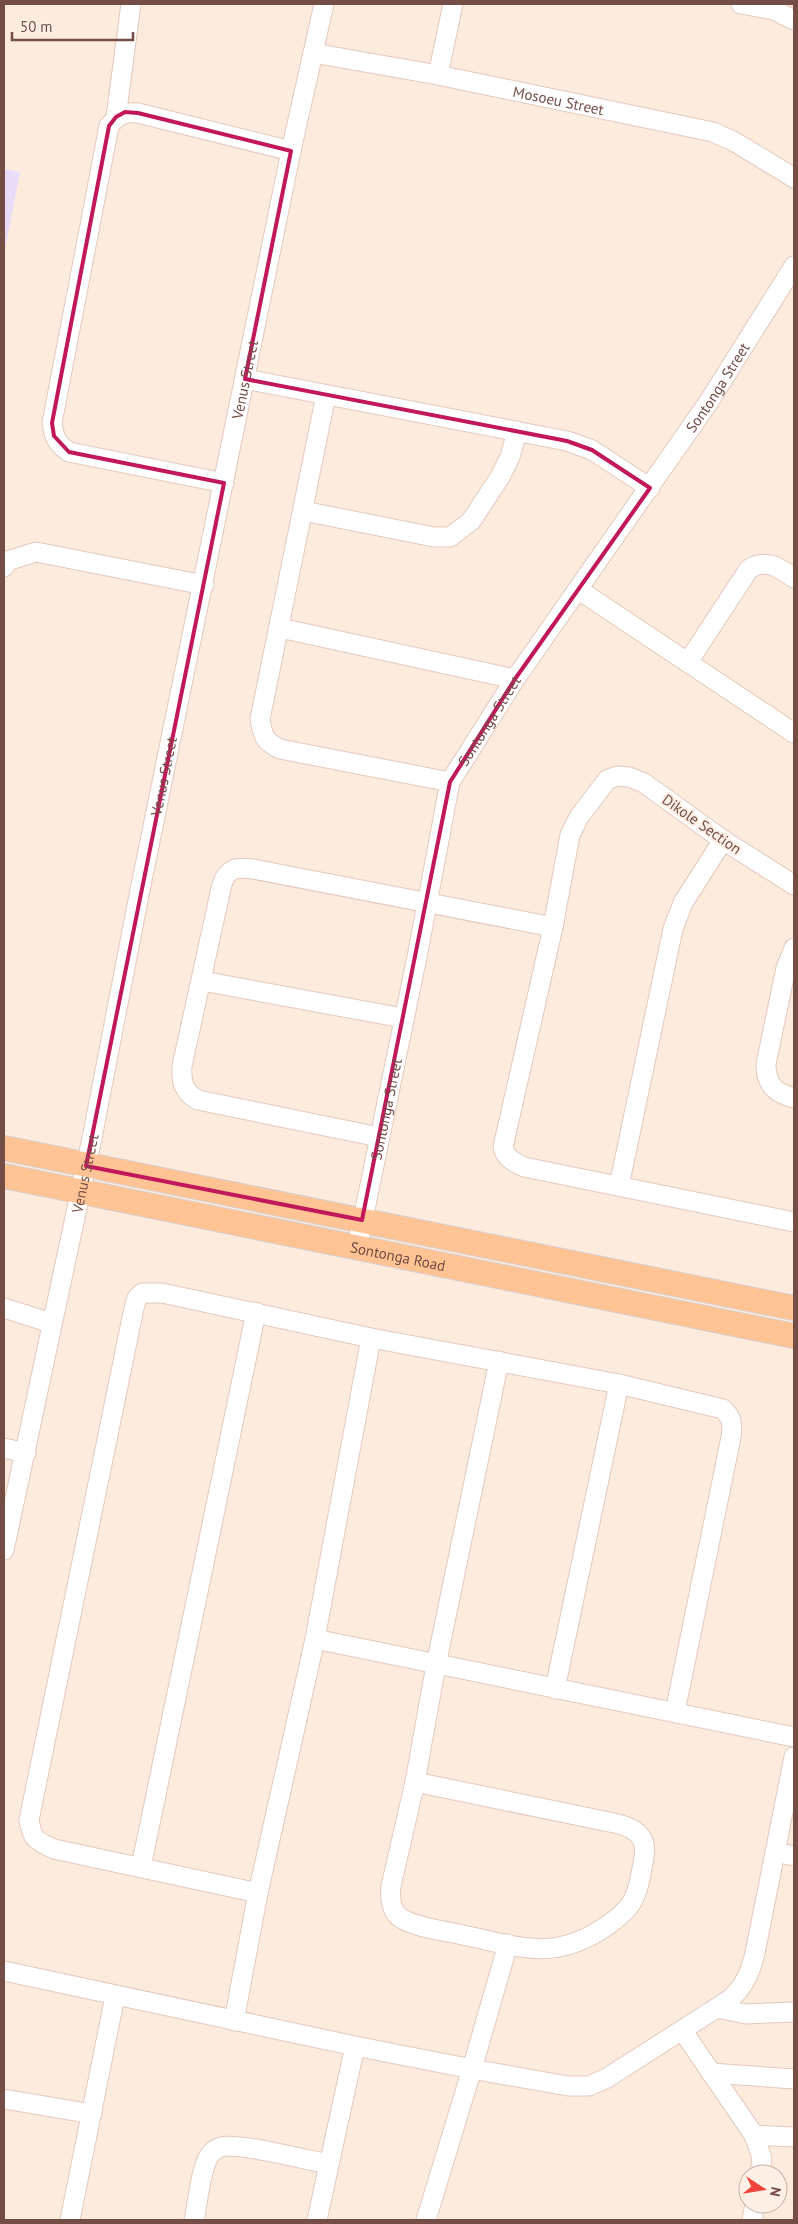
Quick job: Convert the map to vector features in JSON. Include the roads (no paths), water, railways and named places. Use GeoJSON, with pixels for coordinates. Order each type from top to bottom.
{"type":"FeatureCollection","features":[{"type":"Feature","properties":{"kind":"main road","name":"Sontonga Road"},"geometry":{"type":"LineString","coordinates":[[4,1148],[794,1308]]}},
{"type":"Feature","properties":{"kind":"main road","name":"Sontonga Road"},"geometry":{"type":"LineString","coordinates":[[4,1176],[80,1193],[794,1336]]}},
{"type":"Feature","properties":{"kind":"street"},"geometry":{"type":"LineString","coordinates":[[116,117],[131,4]]}},
{"type":"Feature","properties":{"kind":"street","name":"Venus Street"},"geometry":{"type":"LineString","coordinates":[[4,1550],[86,1166],[140,890],[204,585],[291,151],[324,4]]}},
{"type":"Feature","properties":{"kind":"street"},"geometry":{"type":"LineString","coordinates":[[438,76],[453,4]]}},
{"type":"Feature","properties":{"kind":"street"},"geometry":{"type":"LineString","coordinates":[[741,4],[774,10],[794,20]]}},
{"type":"Feature","properties":{"kind":"street","name":"Mosoeu Street"},"geometry":{"type":"LineString","coordinates":[[313,53],[438,76],[713,132],[735,142],[794,178]]}},
{"type":"Feature","properties":{"kind":"street"},"geometry":{"type":"LineString","coordinates":[[224,483],[69,452],[60,445],[54,436],[52,423],[109,126],[116,117],[126,112],[138,113],[291,151]]}},
{"type":"Feature","properties":{"kind":"street","name":"Sontonga Street"},"geometry":{"type":"LineString","coordinates":[[357,1248],[417,957],[426,901],[450,782],[515,679],[708,403],[794,266]]}},
{"type":"Feature","properties":{"kind":"street"},"geometry":{"type":"LineString","coordinates":[[244,379],[567,441],[592,450],[650,488]]}},
{"type":"Feature","properties":{"kind":"street"},"geometry":{"type":"LineString","coordinates":[[326,395],[260,719],[262,734],[268,743],[280,749],[450,782]]}},
{"type":"Feature","properties":{"kind":"street"},"geometry":{"type":"LineString","coordinates":[[303,511],[434,537],[450,537],[471,521],[500,477],[510,457],[517,431]]}},
{"type":"Feature","properties":{"kind":"street"},"geometry":{"type":"LineString","coordinates":[[4,566],[7,561],[36,552],[204,585]]}},
{"type":"Feature","properties":{"kind":"street"},"geometry":{"type":"LineString","coordinates":[[688,662],[750,569],[760,564],[773,565],[794,578]]}},
{"type":"Feature","properties":{"kind":"street"},"geometry":{"type":"LineString","coordinates":[[579,590],[794,733]]}},
{"type":"Feature","properties":{"kind":"street"},"geometry":{"type":"LineString","coordinates":[[280,628],[515,679]]}},
{"type":"Feature","properties":{"kind":"street","name":"Dikole Section"},"geometry":{"type":"LineString","coordinates":[[553,927],[570,835],[579,817],[607,780],[617,776],[629,777],[644,783],[723,840],[794,885]]}},
{"type":"Feature","properties":{"kind":"street"},"geometry":{"type":"LineString","coordinates":[[619,1186],[673,929],[683,903],[723,840]]}},
{"type":"Feature","properties":{"kind":"street"},"geometry":{"type":"LineString","coordinates":[[379,1137],[198,1100],[185,1089],[181,1079],[182,1066],[222,884],[226,874],[231,870],[240,867],[253,869],[553,927],[503,1147],[505,1154],[512,1162],[524,1167],[794,1222]]}},
{"type":"Feature","properties":{"kind":"street"},"geometry":{"type":"LineString","coordinates":[[794,948],[786,968],[766,1070],[769,1083],[774,1089],[780,1094],[794,1098]]}},
{"type":"Feature","properties":{"kind":"street"},"geometry":{"type":"LineString","coordinates":[[202,981],[403,1018]]}},
{"type":"Feature","properties":{"kind":"street"},"geometry":{"type":"LineString","coordinates":[[258,1893],[54,1848],[38,1842],[31,1832],[29,1820],[37,1773],[137,1298],[142,1293],[162,1293],[371,1338],[619,1384],[717,1406],[727,1413],[732,1422],[729,1449],[675,1712]]}},
{"type":"Feature","properties":{"kind":"street"},"geometry":{"type":"LineString","coordinates":[[140,1867],[256,1312]]}},
{"type":"Feature","properties":{"kind":"street"},"geometry":{"type":"LineString","coordinates":[[5,1315],[51,1323]]}},
{"type":"Feature","properties":{"kind":"street"},"geometry":{"type":"LineString","coordinates":[[234,2020],[258,1893],[315,1639],[371,1338]]}},
{"type":"Feature","properties":{"kind":"street"},"geometry":{"type":"LineString","coordinates":[[415,1782],[633,1828],[641,1836],[645,1848],[637,1889],[631,1904],[623,1914],[582,1941],[569,1946],[538,1948],[508,1944],[410,1922],[397,1914],[390,1894],[415,1782],[436,1665],[499,1361]]}},
{"type":"Feature","properties":{"kind":"street"},"geometry":{"type":"LineString","coordinates":[[555,1689],[619,1384]]}},
{"type":"Feature","properties":{"kind":"street"},"geometry":{"type":"LineString","coordinates":[[4,1448],[26,1453]]}},
{"type":"Feature","properties":{"kind":"street"},"geometry":{"type":"LineString","coordinates":[[315,1639],[794,1737]]}},
{"type":"Feature","properties":{"kind":"street"},"geometry":{"type":"LineString","coordinates":[[4,1971],[355,2046],[568,2086],[588,2086],[607,2078],[717,2008],[736,1994],[747,1979],[751,1970],[794,1757]]}},
{"type":"Feature","properties":{"kind":"street"},"geometry":{"type":"LineString","coordinates":[[775,1852],[794,1856]]}},
{"type":"Feature","properties":{"kind":"street"},"geometry":{"type":"LineString","coordinates":[[426,2220],[508,1944]]}},
{"type":"Feature","properties":{"kind":"street"},"geometry":{"type":"LineString","coordinates":[[70,2220],[115,1996]]}},
{"type":"Feature","properties":{"kind":"street"},"geometry":{"type":"LineString","coordinates":[[717,2008],[746,2014],[794,2012]]}},
{"type":"Feature","properties":{"kind":"street"},"geometry":{"type":"LineString","coordinates":[[682,2030],[754,2135],[762,2158],[761,2164]]}},
{"type":"Feature","properties":{"kind":"street"},"geometry":{"type":"LineString","coordinates":[[317,2220],[355,2046]]}},
{"type":"Feature","properties":{"kind":"street"},"geometry":{"type":"LineString","coordinates":[[711,2073],[794,2078]]}},
{"type":"Feature","properties":{"kind":"street"},"geometry":{"type":"LineString","coordinates":[[4,2099],[92,2114]]}},
{"type":"Feature","properties":{"kind":"street"},"geometry":{"type":"LineString","coordinates":[[754,2135],[794,2137]]}},
{"type":"Feature","properties":{"kind":"street"},"geometry":{"type":"LineString","coordinates":[[194,2220],[210,2155],[215,2149],[222,2146],[231,2146],[328,2164]]}}]}
